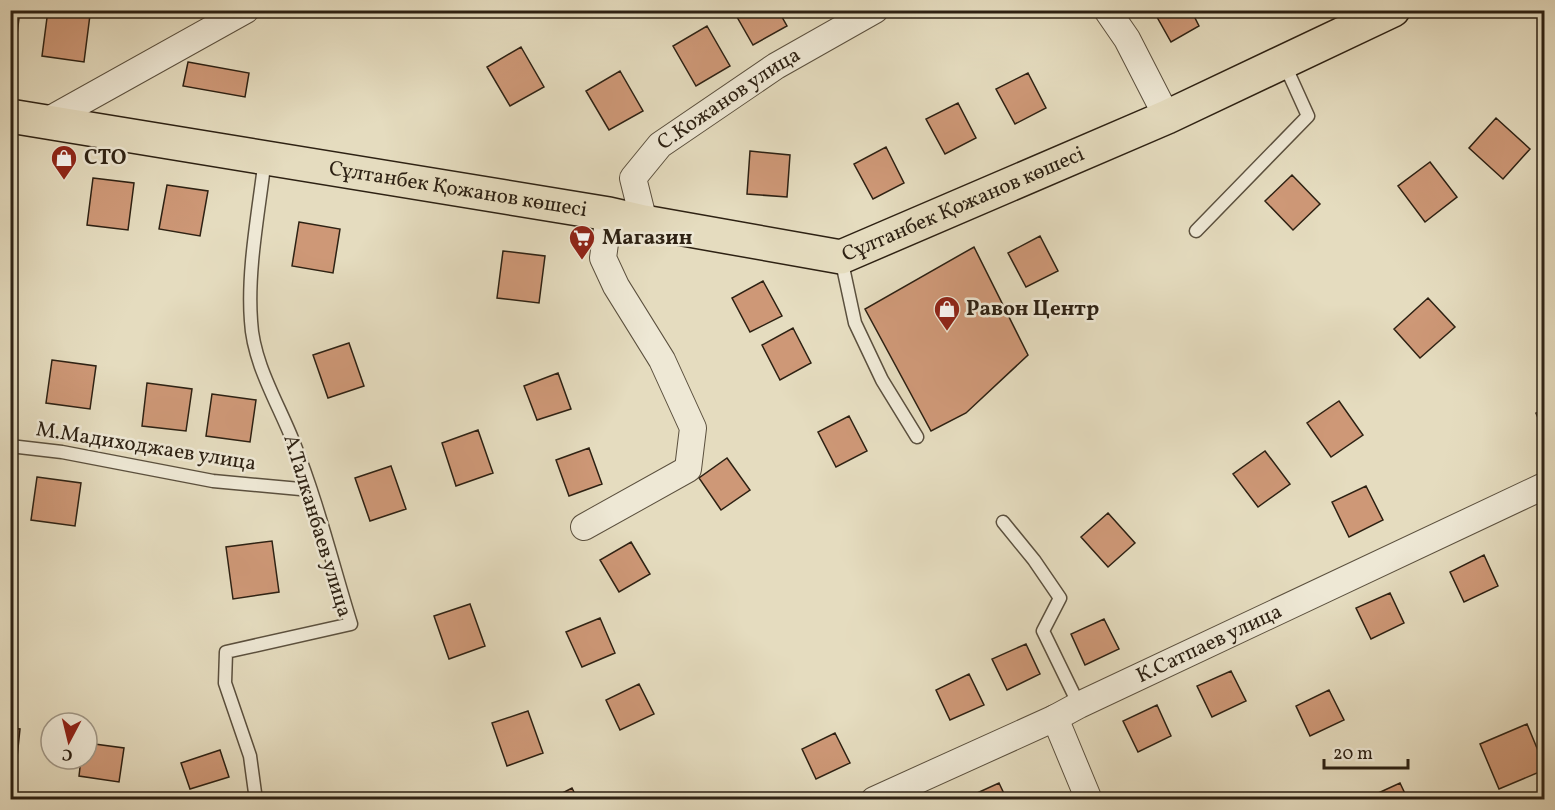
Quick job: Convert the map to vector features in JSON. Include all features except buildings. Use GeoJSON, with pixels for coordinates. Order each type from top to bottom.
{"type":"FeatureCollection","features":[{"type":"Feature","properties":{"kind":"main road","name":"Сұлтанбек Қожанов көшесі"},"geometry":{"type":"LineString","coordinates":[[10,116],[609,214],[841,257],[1167,117],[1393,10]]}},
{"type":"Feature","properties":{"kind":"street"},"geometry":{"type":"LineString","coordinates":[[45,122],[246,10]]}},
{"type":"Feature","properties":{"kind":"street","name":"С.Кожанов улица"},"geometry":{"type":"LineString","coordinates":[[644,222],[633,178],[660,145],[776,66],[875,10]]}},
{"type":"Feature","properties":{"kind":"street"},"geometry":{"type":"LineString","coordinates":[[1107,10],[1127,39],[1167,117]]}},
{"type":"Feature","properties":{"kind":"street"},"geometry":{"type":"LineString","coordinates":[[584,527],[688,469],[693,428],[662,360],[616,286],[603,258],[609,214]]}},
{"type":"Feature","properties":{"kind":"street","name":"К.Сатпаев улица"},"geometry":{"type":"LineString","coordinates":[[874,800],[1055,718],[1545,486]]}},
{"type":"Feature","properties":{"kind":"street"},"geometry":{"type":"LineString","coordinates":[[1055,718],[1089,800]]}},
{"type":"Feature","properties":{"kind":"lane"},"geometry":{"type":"LineString","coordinates":[[1196,231],[1308,116],[1284,62]]}},
{"type":"Feature","properties":{"kind":"lane","name":"А.Талканбаев улица"},"geometry":{"type":"LineString","coordinates":[[256,800],[250,756],[225,683],[226,652],[351,624],[311,490],[257,354],[251,323],[251,282],[265,158]]}},
{"type":"Feature","properties":{"kind":"lane"},"geometry":{"type":"LineString","coordinates":[[841,257],[855,323],[882,380],[917,437]]}},
{"type":"Feature","properties":{"kind":"lane","name":"М.Мадиходжаев улица"},"geometry":{"type":"LineString","coordinates":[[10,446],[62,452],[213,481],[311,490]]}},
{"type":"Feature","properties":{"kind":"lane"},"geometry":{"type":"LineString","coordinates":[[1003,522],[1034,560],[1060,598],[1043,631],[1079,705]]}},
{"type":"Feature","properties":{"kind":"place","name":"СТО"},"geometry":{"type":"Point","coordinates":[64,181]}},
{"type":"Feature","properties":{"kind":"place","name":"Магазин"},"geometry":{"type":"Point","coordinates":[582,261]}},
{"type":"Feature","properties":{"kind":"place","name":"Равон Центр"},"geometry":{"type":"Point","coordinates":[947,332]}}]}
